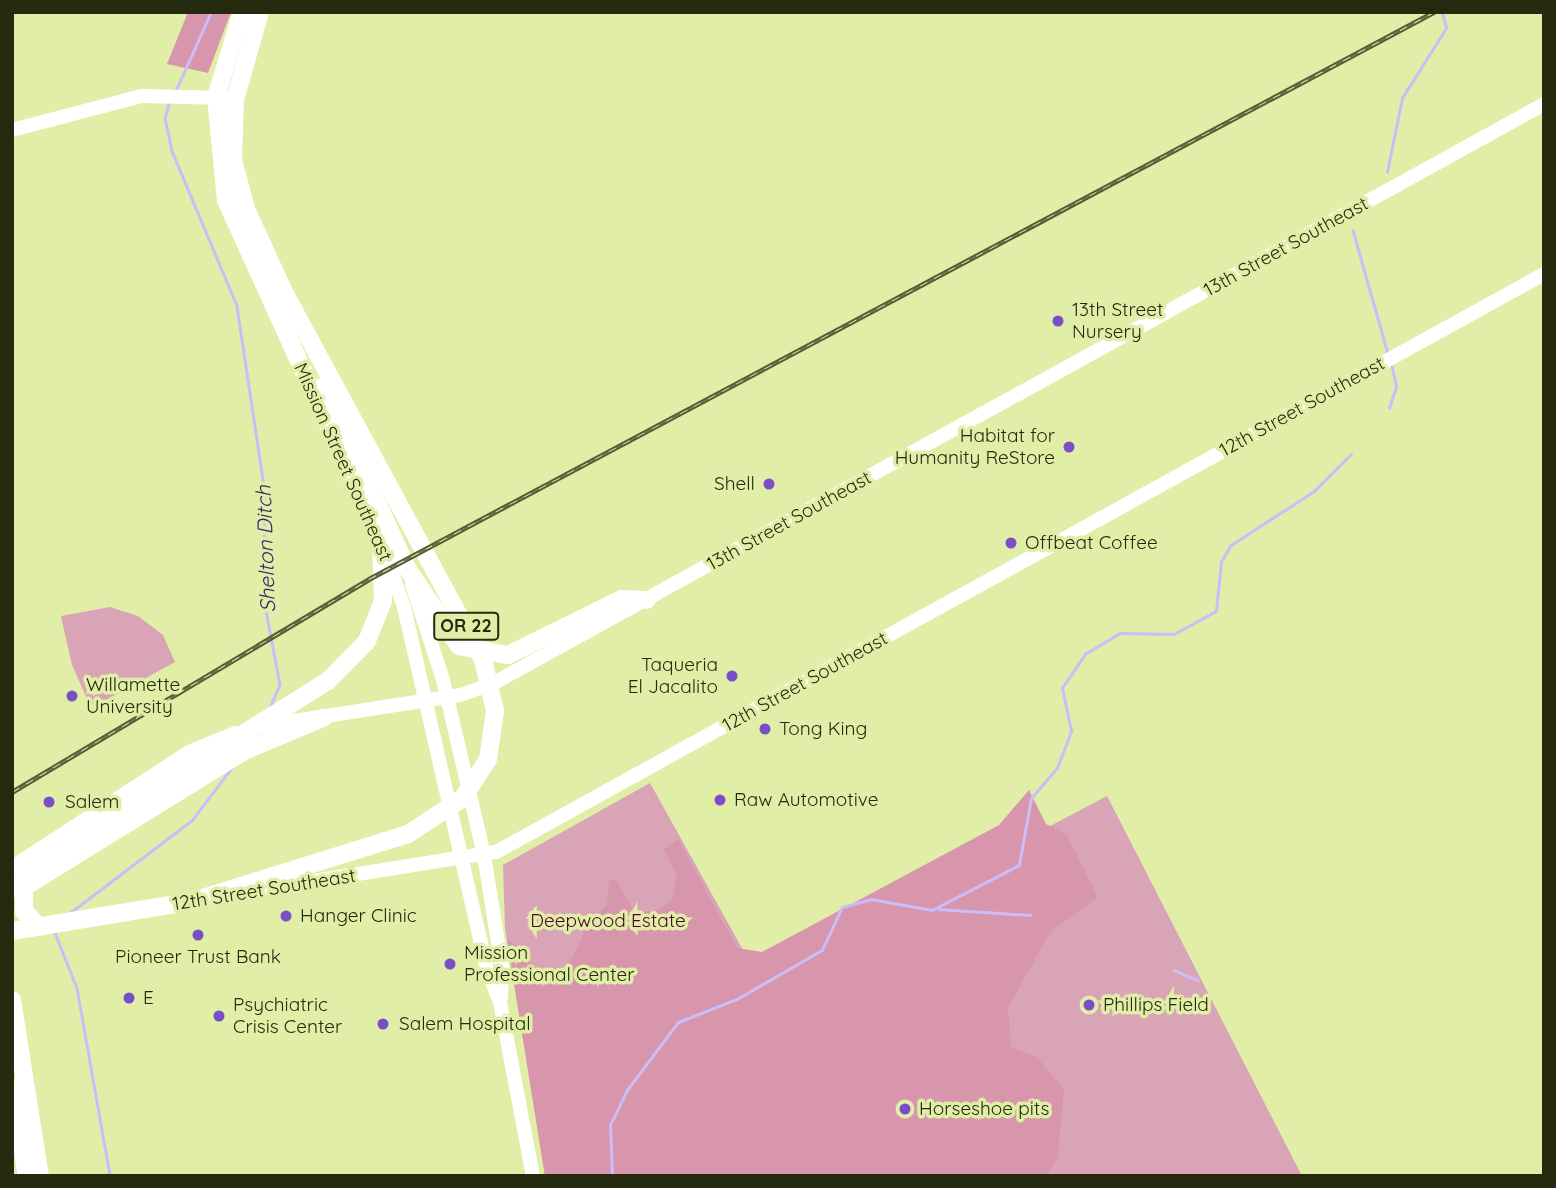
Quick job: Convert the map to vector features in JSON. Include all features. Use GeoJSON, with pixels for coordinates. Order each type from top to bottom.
{"type":"FeatureCollection","features":[{"type":"Feature","properties":{"kind":"highway","name":"Mission Street Southeast"},"geometry":{"type":"LineString","coordinates":[[242,12],[216,97],[226,201],[330,398],[381,542]]}},
{"type":"Feature","properties":{"kind":"highway","name":"Mission Street Southeast"},"geometry":{"type":"LineString","coordinates":[[260,12],[235,100],[238,184],[330,398],[421,599],[447,635],[476,654],[508,655],[622,599],[647,600]]}},
{"type":"Feature","properties":{"kind":"highway","name":"OR 22"},"geometry":{"type":"LineString","coordinates":[[193,901],[395,838],[448,812],[474,786],[491,749],[494,702],[469,631],[330,398]]}},
{"type":"Feature","properties":{"kind":"highway","name":"OR 22"},"geometry":{"type":"LineString","coordinates":[[15,886],[43,859],[196,773],[303,698],[357,654],[383,601],[381,542]]}},
{"type":"Feature","properties":{"kind":"highway"},"geometry":{"type":"LineString","coordinates":[[41,927],[24,911],[15,886],[196,773],[277,729],[323,718]]}},
{"type":"Feature","properties":{"kind":"highway","name":"12th Street Southeast"},"geometry":{"type":"LineString","coordinates":[[12,931],[193,901]]}},
{"type":"Feature","properties":{"kind":"highway"},"geometry":{"type":"LineString","coordinates":[[12,1000],[40,1176]]}},
{"type":"Feature","properties":{"kind":"highway"},"geometry":{"type":"LineString","coordinates":[[12,1087],[27,1176]]}},
{"type":"Feature","properties":{"kind":"main road"},"geometry":{"type":"LineString","coordinates":[[12,130],[142,96],[195,93],[235,100]]}},
{"type":"Feature","properties":{"kind":"main road","name":"13th Street Southeast"},"geometry":{"type":"LineString","coordinates":[[323,718],[480,689],[647,600],[1544,104]]}},
{"type":"Feature","properties":{"kind":"main road","name":"12th Street Southeast"},"geometry":{"type":"LineString","coordinates":[[193,901],[484,855],[1544,274]]}},
{"type":"Feature","properties":{"kind":"main road","name":"Mission Street Southeast"},"geometry":{"type":"LineString","coordinates":[[381,542],[404,607],[424,684],[462,858],[500,1002],[533,1176]]}},
{"type":"Feature","properties":{"kind":"main road","name":"Mission Street Southeast"},"geometry":{"type":"LineString","coordinates":[[421,599],[452,715],[484,855],[502,967],[500,1002]]}},
{"type":"Feature","properties":{"kind":"main road"},"geometry":{"type":"LineString","coordinates":[[12,867],[180,757],[233,733],[277,729]]}},
{"type":"Feature","properties":{"kind":"green space"},"geometry":{"type":"Polygon","coordinates":[[[188,12],[231,12],[208,73],[167,64],[188,12]]]}},
{"type":"Feature","properties":{"kind":"green space"},"geometry":{"type":"Polygon","coordinates":[[[110,607],[138,616],[163,635],[175,662],[97,705],[89,703],[72,665],[61,616],[110,607]]]}},
{"type":"Feature","properties":{"kind":"green space","name":"Deepwood Estate"},"geometry":{"type":"Polygon","coordinates":[[[650,783],[748,959],[1033,835],[1107,796],[1302,1176],[545,1176],[505,928],[503,865],[650,783]]]}},
{"type":"Feature","properties":{"kind":"green space","name":"Deepwood Estate"},"geometry":{"type":"Polygon","coordinates":[[[1029,790],[1046,824],[1067,835],[1098,897],[1050,932],[1008,1008],[1011,1048],[1037,1057],[1064,1090],[1058,1157],[1047,1176],[545,1176],[507,939],[526,951],[536,980],[558,986],[592,918],[607,905],[609,880],[616,879],[634,912],[656,911],[672,900],[677,876],[664,849],[678,839],[737,948],[762,952],[999,825],[1029,790]]]}},
{"type":"Feature","properties":{"kind":"waterway","name":"Shelton Ditch"},"geometry":{"type":"LineString","coordinates":[[175,92],[211,12]]}},
{"type":"Feature","properties":{"kind":"waterway"},"geometry":{"type":"LineString","coordinates":[[1387,172],[1402,98],[1446,28],[1442,12]]}},
{"type":"Feature","properties":{"kind":"waterway","name":"Shelton Ditch"},"geometry":{"type":"LineString","coordinates":[[170,101],[165,118],[172,151],[237,306],[265,494],[264,600],[280,685],[270,707]]}},
{"type":"Feature","properties":{"kind":"waterway"},"geometry":{"type":"LineString","coordinates":[[1353,230],[1388,354]]}},
{"type":"Feature","properties":{"kind":"waterway"},"geometry":{"type":"LineString","coordinates":[[1389,408],[1396,386],[1391,364]]}},
{"type":"Feature","properties":{"kind":"waterway"},"geometry":{"type":"LineString","coordinates":[[612,1176],[610,1125],[627,1090],[678,1022],[737,999],[822,950],[842,907],[871,899],[932,910],[1019,865],[1031,798],[1057,768],[1071,731],[1062,688],[1085,654],[1120,633],[1174,634],[1216,611],[1221,562],[1231,545],[1314,491],[1351,454]]}},
{"type":"Feature","properties":{"kind":"waterway","name":"Shelton Ditch"},"geometry":{"type":"LineString","coordinates":[[67,915],[192,820],[233,766]]}},
{"type":"Feature","properties":{"kind":"waterway"},"geometry":{"type":"LineString","coordinates":[[938,909],[1030,915]]}},
{"type":"Feature","properties":{"kind":"waterway","name":"Shelton Ditch"},"geometry":{"type":"LineString","coordinates":[[54,930],[77,988],[110,1176]]}},
{"type":"Feature","properties":{"kind":"waterway"},"geometry":{"type":"LineString","coordinates":[[1174,970],[1198,980]]}},
{"type":"Feature","properties":{"kind":"railway"},"geometry":{"type":"LineString","coordinates":[[12,792],[369,579],[1434,12]]}},
{"type":"Feature","properties":{"kind":"place","name":"13th Street Nursery"},"geometry":{"type":"Point","coordinates":[1058,321]}},
{"type":"Feature","properties":{"kind":"place","name":"Habitat for Humanity ReStore"},"geometry":{"type":"Point","coordinates":[1069,447]}},
{"type":"Feature","properties":{"kind":"place","name":"Shell"},"geometry":{"type":"Point","coordinates":[769,484]}},
{"type":"Feature","properties":{"kind":"place","name":"Offbeat Coffee"},"geometry":{"type":"Point","coordinates":[1011,543]}},
{"type":"Feature","properties":{"kind":"place","name":"Taqueria El Jacalito"},"geometry":{"type":"Point","coordinates":[732,676]}},
{"type":"Feature","properties":{"kind":"place","name":"Willamette University"},"geometry":{"type":"Point","coordinates":[72,696]}},
{"type":"Feature","properties":{"kind":"place","name":"Tong King"},"geometry":{"type":"Point","coordinates":[765,729]}},
{"type":"Feature","properties":{"kind":"place","name":"Raw Automotive"},"geometry":{"type":"Point","coordinates":[720,800]}},
{"type":"Feature","properties":{"kind":"place","name":"Salem"},"geometry":{"type":"Point","coordinates":[49,802]}},
{"type":"Feature","properties":{"kind":"place","name":"Hanger Clinic"},"geometry":{"type":"Point","coordinates":[286,916]}},
{"type":"Feature","properties":{"kind":"place","name":"Pioneer Trust Bank"},"geometry":{"type":"Point","coordinates":[198,935]}},
{"type":"Feature","properties":{"kind":"place","name":"Mission Professional Center"},"geometry":{"type":"Point","coordinates":[450,964]}},
{"type":"Feature","properties":{"kind":"place","name":"E"},"geometry":{"type":"Point","coordinates":[129,998]}},
{"type":"Feature","properties":{"kind":"place","name":"Phillips Field"},"geometry":{"type":"Point","coordinates":[1089,1005]}},
{"type":"Feature","properties":{"kind":"place","name":"Psychiatric Crisis Center"},"geometry":{"type":"Point","coordinates":[219,1016]}},
{"type":"Feature","properties":{"kind":"place","name":"Salem Hospital"},"geometry":{"type":"Point","coordinates":[383,1024]}},
{"type":"Feature","properties":{"kind":"place","name":"Horseshoe pits"},"geometry":{"type":"Point","coordinates":[905,1109]}}]}
